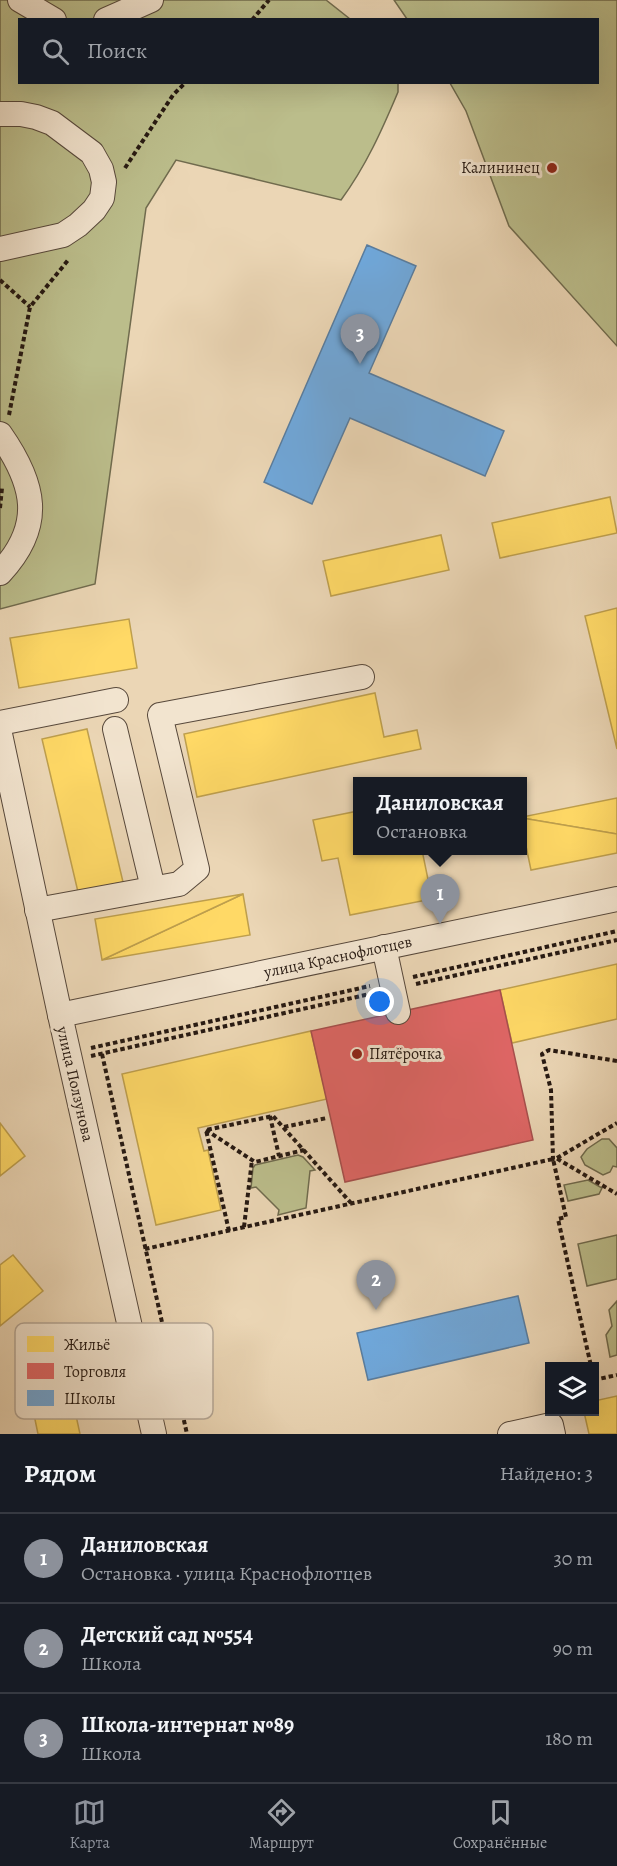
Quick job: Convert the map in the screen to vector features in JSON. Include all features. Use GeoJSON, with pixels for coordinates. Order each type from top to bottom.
{"type":"FeatureCollection","features":[{"type":"Feature","properties":{"kind":"street"},"geometry":{"type":"LineString","coordinates":[[20,0],[51,18]]}},
{"type":"Feature","properties":{"kind":"street"},"geometry":{"type":"LineString","coordinates":[[110,18],[151,0]]}},
{"type":"Feature","properties":{"kind":"street"},"geometry":{"type":"LineString","coordinates":[[0,114],[21,114],[52,123],[92,153],[101,169],[104,182],[102,198],[94,210],[63,235],[0,249]]}},
{"type":"Feature","properties":{"kind":"street"},"geometry":{"type":"LineString","coordinates":[[0,573],[12,558],[24,536],[31,498],[25,477],[3,439]]}},
{"type":"Feature","properties":{"kind":"street"},"geometry":{"type":"LineString","coordinates":[[38,910],[179,884],[197,869],[160,715],[362,677]]}},
{"type":"Feature","properties":{"kind":"street"},"geometry":{"type":"LineString","coordinates":[[0,723],[116,700]]}},
{"type":"Feature","properties":{"kind":"street"},"geometry":{"type":"LineString","coordinates":[[115,729],[153,888]]}},
{"type":"Feature","properties":{"kind":"street","name":"улица Ползунова"},"geometry":{"type":"LineString","coordinates":[[0,734],[38,910],[70,1013],[70,1061],[129,1323]]}},
{"type":"Feature","properties":{"kind":"street","name":"улица Краснофлотцев"},"geometry":{"type":"LineString","coordinates":[[70,1013],[617,898]]}},
{"type":"Feature","properties":{"kind":"street"},"geometry":{"type":"LineString","coordinates":[[384,947],[394,994]]}},
{"type":"Feature","properties":{"kind":"street","name":"улица Ползунова"},"geometry":{"type":"LineString","coordinates":[[151,1419],[154,1434]]}},
{"type":"Feature","properties":{"kind":"street"},"geometry":{"type":"LineString","coordinates":[[510,1434],[553,1423]]}},
{"type":"Feature","properties":{"kind":"path"},"geometry":{"type":"LineString","coordinates":[[254,18],[269,0]]}},
{"type":"Feature","properties":{"kind":"path"},"geometry":{"type":"LineString","coordinates":[[120,178],[173,94],[184,84]]}},
{"type":"Feature","properties":{"kind":"path"},"geometry":{"type":"LineString","coordinates":[[3,439],[30,307],[74,254]]}},
{"type":"Feature","properties":{"kind":"path"},"geometry":{"type":"LineString","coordinates":[[0,280],[30,307]]}},
{"type":"Feature","properties":{"kind":"path"},"geometry":{"type":"LineString","coordinates":[[0,508],[2,487]]}},
{"type":"Feature","properties":{"kind":"path"},"geometry":{"type":"LineString","coordinates":[[70,1013],[90,1048],[394,994],[617,931]]}},
{"type":"Feature","properties":{"kind":"path"},"geometry":{"type":"LineString","coordinates":[[70,1061],[394,994],[617,940]]}},
{"type":"Feature","properties":{"kind":"path"},"geometry":{"type":"LineString","coordinates":[[590,1362],[558,1219],[566,1217],[555,1159],[551,1090],[542,1054],[549,1050],[617,1061]]}},
{"type":"Feature","properties":{"kind":"path"},"geometry":{"type":"LineString","coordinates":[[102,1054],[162,1323]]}},
{"type":"Feature","properties":{"kind":"path"},"geometry":{"type":"LineString","coordinates":[[270,1116],[279,1156]]}},
{"type":"Feature","properties":{"kind":"path"},"geometry":{"type":"LineString","coordinates":[[206,1130],[273,1116],[352,1203]]}},
{"type":"Feature","properties":{"kind":"path"},"geometry":{"type":"LineString","coordinates":[[284,1127],[327,1118]]}},
{"type":"Feature","properties":{"kind":"path"},"geometry":{"type":"LineString","coordinates":[[146,1249],[555,1159],[617,1123]]}},
{"type":"Feature","properties":{"kind":"path"},"geometry":{"type":"LineString","coordinates":[[206,1130],[229,1231]]}},
{"type":"Feature","properties":{"kind":"path"},"geometry":{"type":"LineString","coordinates":[[206,1130],[255,1162],[304,1150]]}},
{"type":"Feature","properties":{"kind":"path"},"geometry":{"type":"LineString","coordinates":[[555,1159],[617,1194]]}},
{"type":"Feature","properties":{"kind":"path"},"geometry":{"type":"LineString","coordinates":[[244,1227],[252,1160]]}},
{"type":"Feature","properties":{"kind":"path"},"geometry":{"type":"LineString","coordinates":[[599,1379],[617,1375]]}},
{"type":"Feature","properties":{"kind":"path"},"geometry":{"type":"LineString","coordinates":[[184,1419],[187,1434]]}},
{"type":"Feature","properties":{"kind":"green space"},"geometry":{"type":"Polygon","coordinates":[[[0,0],[326,0],[349,18],[18,18],[18,84],[398,84],[398,92],[366,161],[341,200],[176,160],[146,208],[95,584],[0,609],[0,0]]]}},
{"type":"Feature","properties":{"kind":"green space","name":"Калининец"},"geometry":{"type":"Polygon","coordinates":[[[394,0],[617,0],[617,346],[509,226],[466,111],[451,84],[599,84],[599,18],[406,18],[394,0]]]}},
{"type":"Feature","properties":{"kind":"green space"},"geometry":{"type":"Polygon","coordinates":[[[602,1139],[609,1139],[617,1148],[617,1167],[613,1166],[610,1172],[603,1175],[585,1165],[581,1157],[587,1149],[602,1139]]]}},
{"type":"Feature","properties":{"kind":"green space"},"geometry":{"type":"Polygon","coordinates":[[[298,1155],[303,1157],[315,1170],[310,1171],[306,1208],[278,1215],[279,1210],[256,1187],[251,1188],[253,1168],[255,1165],[298,1155]]]}},
{"type":"Feature","properties":{"kind":"green space"},"geometry":{"type":"Polygon","coordinates":[[[588,1180],[602,1188],[599,1194],[568,1201],[564,1185],[588,1180]]]}},
{"type":"Feature","properties":{"kind":"green space"},"geometry":{"type":"Polygon","coordinates":[[[617,1235],[617,1279],[587,1286],[578,1244],[617,1235]]]}},
{"type":"Feature","properties":{"kind":"green space"},"geometry":{"type":"Polygon","coordinates":[[[617,1301],[617,1355],[610,1357],[606,1335],[612,1326],[609,1310],[617,1301]]]}},
{"type":"Feature","properties":{"kind":"building: Жильё"},"geometry":{"type":"Polygon","coordinates":[[[610,497],[617,533],[500,558],[492,523],[610,497]]]}},
{"type":"Feature","properties":{"kind":"building: Жильё"},"geometry":{"type":"Polygon","coordinates":[[[441,535],[449,570],[331,596],[323,561],[441,535]]]}},
{"type":"Feature","properties":{"kind":"building: Жильё"},"geometry":{"type":"Polygon","coordinates":[[[617,608],[617,749],[585,616],[617,608]]]}},
{"type":"Feature","properties":{"kind":"building: Жильё"},"geometry":{"type":"Polygon","coordinates":[[[129,619],[137,668],[19,688],[10,638],[129,619]]]}},
{"type":"Feature","properties":{"kind":"building: Жильё"},"geometry":{"type":"Polygon","coordinates":[[[375,693],[384,737],[417,730],[421,749],[197,797],[184,734],[375,693]]]}},
{"type":"Feature","properties":{"kind":"building: Жильё"},"geometry":{"type":"Polygon","coordinates":[[[87,729],[123,882],[78,892],[42,739],[87,729]]]}},
{"type":"Feature","properties":{"kind":"building: Жильё"},"geometry":{"type":"Polygon","coordinates":[[[617,798],[617,834],[527,819],[527,816],[617,798]]]}},
{"type":"Feature","properties":{"kind":"building: Жильё"},"geometry":{"type":"Polygon","coordinates":[[[353,812],[353,855],[423,855],[432,899],[350,915],[338,858],[322,861],[313,820],[353,812]]]}},
{"type":"Feature","properties":{"kind":"building: Жильё"},"geometry":{"type":"Polygon","coordinates":[[[527,819],[617,834],[617,853],[531,870],[527,851],[527,819]]]}},
{"type":"Feature","properties":{"kind":"building: Жильё"},"geometry":{"type":"Polygon","coordinates":[[[243,894],[250,935],[102,960],[243,894]]]}},
{"type":"Feature","properties":{"kind":"building: Жильё"},"geometry":{"type":"Polygon","coordinates":[[[243,894],[102,960],[95,919],[243,894]]]}},
{"type":"Feature","properties":{"kind":"building: Жильё"},"geometry":{"type":"Polygon","coordinates":[[[617,964],[617,1019],[512,1043],[500,990],[617,964]]]}},
{"type":"Feature","properties":{"kind":"building: Жильё"},"geometry":{"type":"Polygon","coordinates":[[[311,1031],[327,1099],[198,1128],[204,1151],[208,1150],[221,1210],[156,1225],[122,1074],[311,1031]]]}},
{"type":"Feature","properties":{"kind":"building: Жильё"},"geometry":{"type":"Polygon","coordinates":[[[0,1123],[25,1156],[0,1176],[0,1123]]]}},
{"type":"Feature","properties":{"kind":"building: Жильё"},"geometry":{"type":"Polygon","coordinates":[[[13,1255],[43,1291],[0,1326],[0,1265],[13,1255]]]}},
{"type":"Feature","properties":{"kind":"building: Жильё"},"geometry":{"type":"Polygon","coordinates":[[[617,1396],[617,1434],[589,1434],[585,1416],[599,1416],[599,1400],[617,1396]]]}},
{"type":"Feature","properties":{"kind":"building: Жильё"},"geometry":{"type":"Polygon","coordinates":[[[35,1419],[77,1419],[80,1434],[38,1434],[35,1419]]]}},
{"type":"Feature","properties":{"kind":"building: Торговля"},"geometry":{"type":"Polygon","coordinates":[[[500,990],[533,1140],[345,1182],[311,1031],[500,990]]]}},
{"type":"Feature","properties":{"kind":"building: Школы"},"geometry":{"type":"Polygon","coordinates":[[[367,245],[416,266],[369,373],[504,431],[485,476],[350,418],[312,504],[264,482],[367,245]]]}},
{"type":"Feature","properties":{"kind":"building: Школы"},"geometry":{"type":"Polygon","coordinates":[[[518,1296],[529,1343],[368,1380],[357,1333],[518,1296]]]}},
{"type":"Feature","properties":{"kind":"place","name":"Калининец"},"geometry":{"type":"Point","coordinates":[552,168]}},
{"type":"Feature","properties":{"kind":"place","name":"Школа-интернат №89"},"geometry":{"type":"Point","coordinates":[360,364]}},
{"type":"Feature","properties":{"kind":"place","name":"Даниловская"},"geometry":{"type":"Point","coordinates":[440,924]}},
{"type":"Feature","properties":{"kind":"place","name":"Пятёрочка"},"geometry":{"type":"Point","coordinates":[357,1054]}},
{"type":"Feature","properties":{"kind":"place","name":"Детский сад №554"},"geometry":{"type":"Point","coordinates":[376,1310]}}]}
